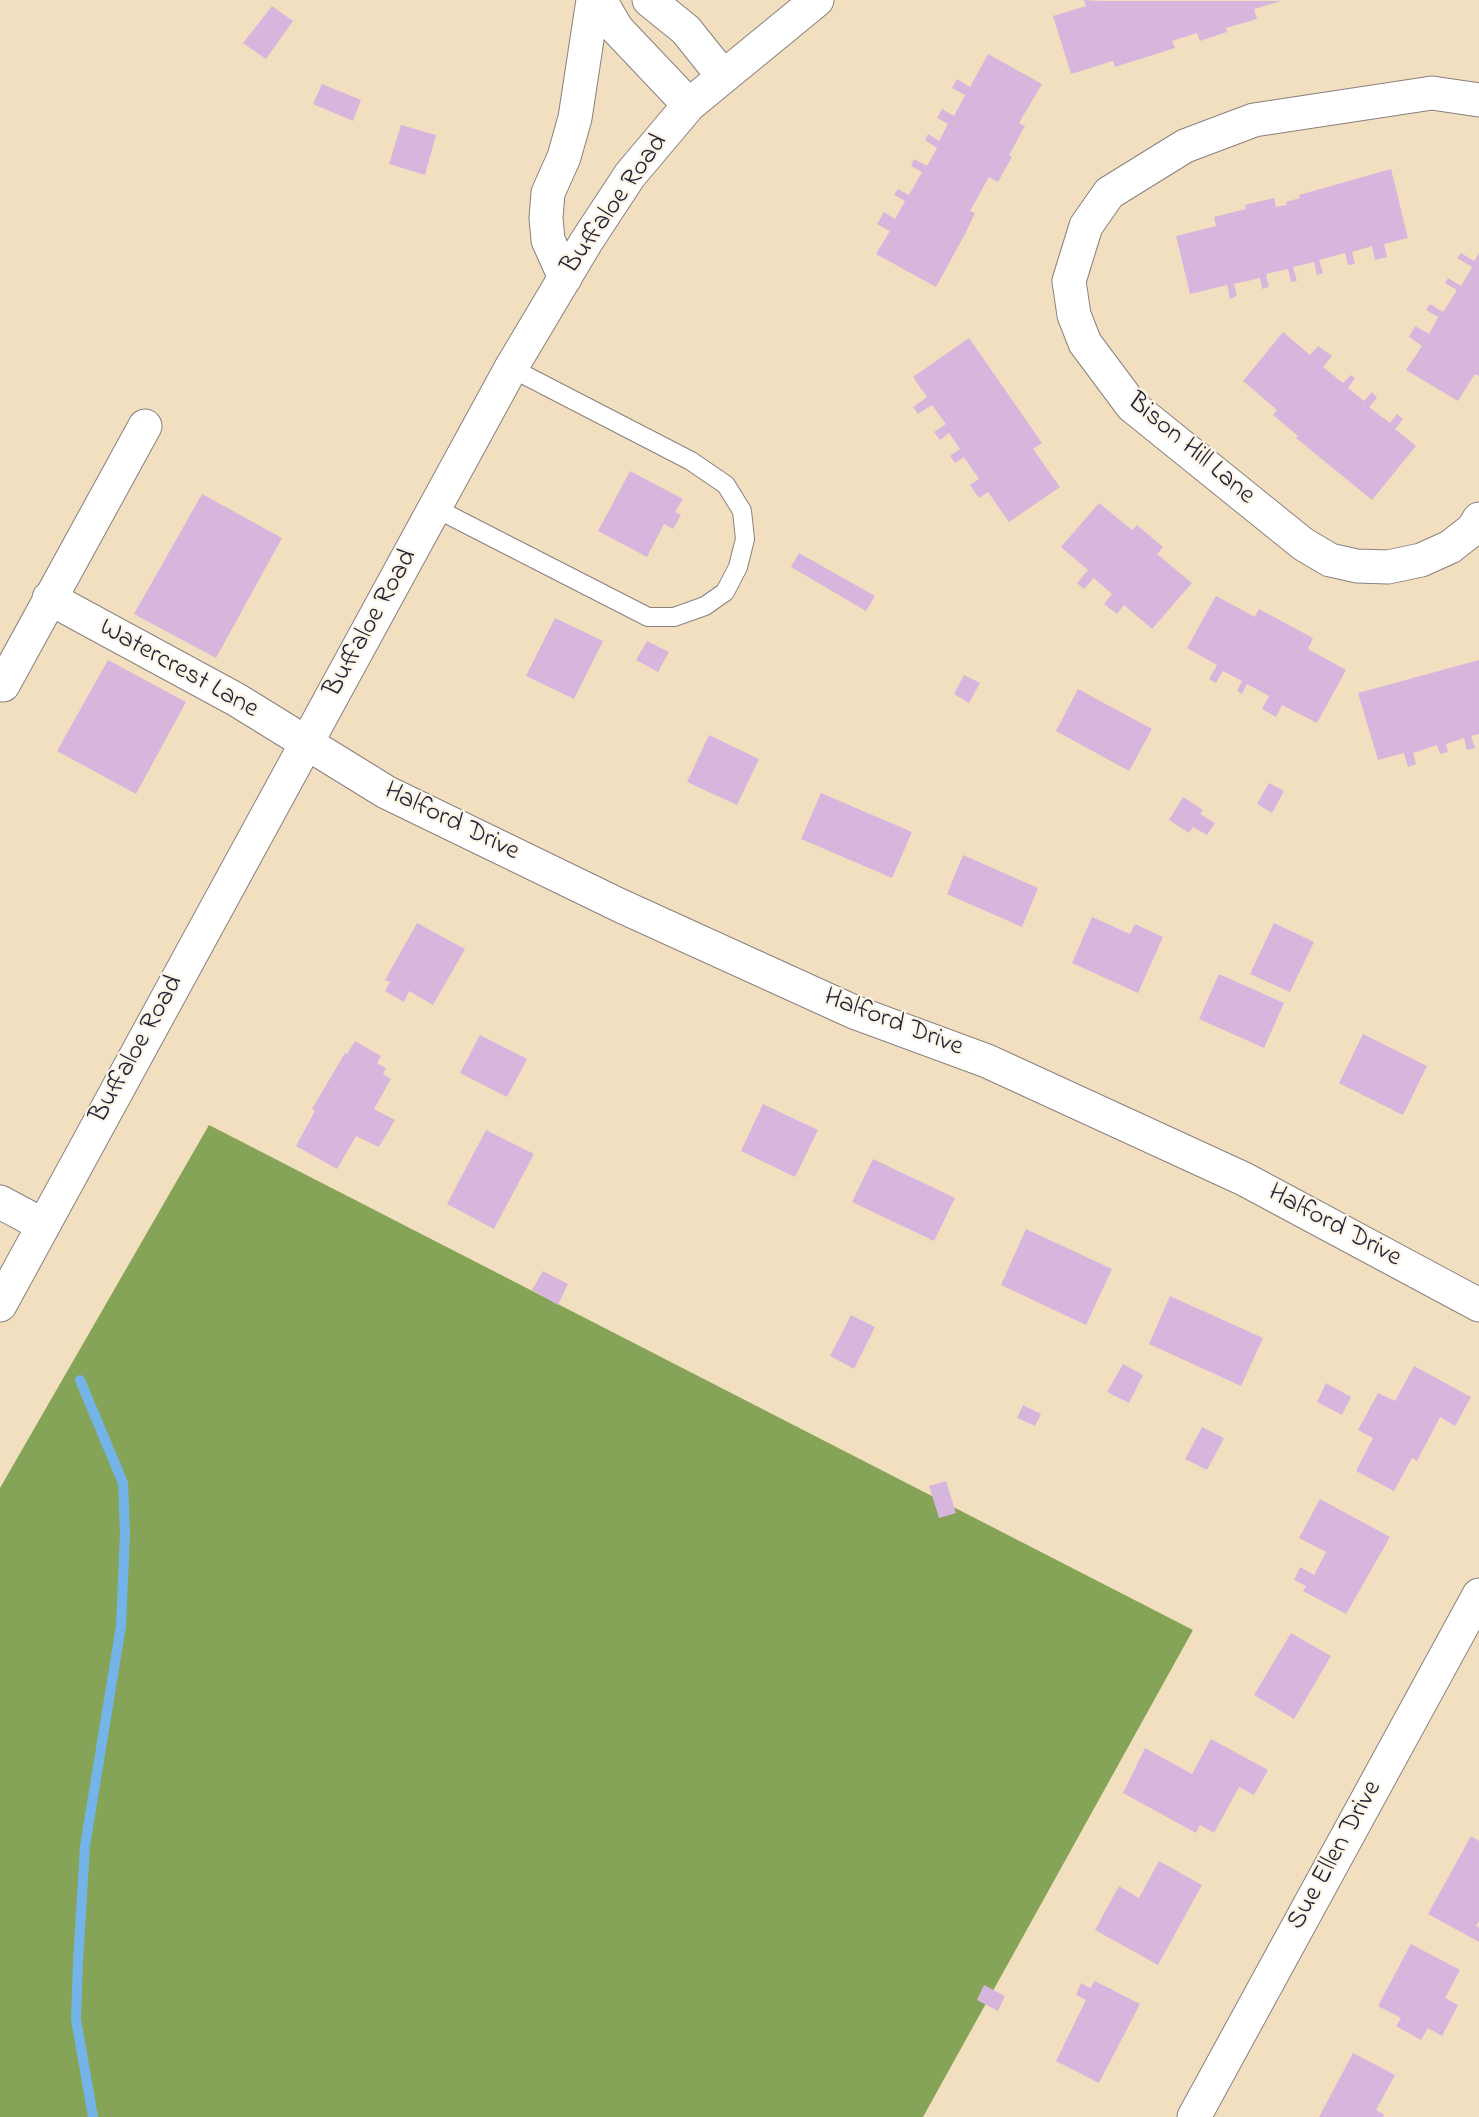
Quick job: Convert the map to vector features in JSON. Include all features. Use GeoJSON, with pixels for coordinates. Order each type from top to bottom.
{"type":"FeatureCollection","features":[{"type":"Feature","properties":{"kind":"street"},"geometry":{"type":"LineString","coordinates":[[565,278],[548,240],[548,193],[564,157],[575,118],[593,0]]}},
{"type":"Feature","properties":{"kind":"street"},"geometry":{"type":"LineString","coordinates":[[600,0],[617,29],[689,105]]}},
{"type":"Feature","properties":{"kind":"street"},"geometry":{"type":"LineString","coordinates":[[649,0],[686,30],[722,75]]}},
{"type":"Feature","properties":{"kind":"street","name":"Buffaloe Road"},"geometry":{"type":"LineString","coordinates":[[0,1305],[511,368],[565,278],[630,175],[689,105],[722,75],[817,0]]}},
{"type":"Feature","properties":{"kind":"street","name":"Bison Hill Lane"},"geometry":{"type":"LineString","coordinates":[[1479,100],[1432,93],[1254,120],[1185,146],[1109,193],[1086,226],[1069,281],[1074,315],[1086,344],[1132,406],[1303,544],[1330,560],[1357,566],[1388,567],[1421,560],[1450,547],[1473,530],[1479,519]]}},
{"type":"Feature","properties":{"kind":"street"},"geometry":{"type":"LineString","coordinates":[[3,685],[145,426]]}},
{"type":"Feature","properties":{"kind":"street","name":"Watercrest Lane"},"geometry":{"type":"LineString","coordinates":[[49,598],[237,700],[307,744]]}},
{"type":"Feature","properties":{"kind":"street","name":"Halford Drive"},"geometry":{"type":"LineString","coordinates":[[307,744],[386,792],[631,911],[854,1012],[987,1061],[1244,1179],[1479,1305]]}},
{"type":"Feature","properties":{"kind":"street"},"geometry":{"type":"LineString","coordinates":[[0,1202],[43,1225]]}},
{"type":"Feature","properties":{"kind":"street","name":"Sue Ellen Drive"},"geometry":{"type":"LineString","coordinates":[[1194,2117],[1479,1595]]}},
{"type":"Feature","properties":{"kind":"lane"},"geometry":{"type":"LineString","coordinates":[[435,508],[648,617],[674,617],[705,606],[725,592],[738,567],[745,539],[742,511],[726,485],[691,461],[511,368]]}},
{"type":"Feature","properties":{"kind":"green space"},"geometry":{"type":"Polygon","coordinates":[[[209,1125],[1193,1630],[923,2117],[0,2117],[0,1488],[209,1125]]]}},
{"type":"Feature","properties":{"kind":"building"},"geometry":{"type":"Polygon","coordinates":[[[1084,0],[1281,1],[1254,9],[1257,19],[1226,28],[1227,32],[1200,41],[1197,33],[1172,41],[1175,48],[1115,67],[1113,61],[1071,74],[1053,16],[1086,6],[1084,0]]]}},
{"type":"Feature","properties":{"kind":"building"},"geometry":{"type":"Polygon","coordinates":[[[272,6],[293,21],[266,59],[243,43],[272,6]]]}},
{"type":"Feature","properties":{"kind":"building"},"geometry":{"type":"Polygon","coordinates":[[[988,54],[1042,84],[1019,123],[1025,126],[1009,155],[1012,157],[998,182],[989,177],[970,211],[975,213],[965,234],[936,287],[876,254],[890,231],[877,224],[884,212],[895,219],[905,201],[894,195],[898,189],[909,195],[922,172],[911,166],[914,159],[927,166],[937,148],[925,140],[928,134],[939,141],[948,124],[937,118],[942,109],[954,116],[965,95],[952,88],[957,79],[970,87],[988,54]]]}},
{"type":"Feature","properties":{"kind":"building"},"geometry":{"type":"Polygon","coordinates":[[[322,84],[361,100],[353,121],[313,104],[322,84]]]}},
{"type":"Feature","properties":{"kind":"building"},"geometry":{"type":"Polygon","coordinates":[[[401,125],[436,135],[425,175],[389,164],[401,125]]]}},
{"type":"Feature","properties":{"kind":"building"},"geometry":{"type":"Polygon","coordinates":[[[1391,169],[1408,238],[1384,244],[1387,257],[1375,260],[1372,246],[1352,252],[1355,264],[1348,265],[1345,253],[1319,260],[1323,273],[1317,275],[1314,262],[1293,267],[1297,281],[1291,282],[1288,269],[1266,274],[1269,287],[1262,289],[1260,278],[1234,284],[1237,296],[1230,299],[1227,285],[1190,294],[1176,236],[1216,226],[1214,217],[1246,209],[1245,205],[1274,198],[1276,207],[1287,205],[1286,202],[1300,198],[1299,195],[1391,169]]]}},
{"type":"Feature","properties":{"kind":"building"},"geometry":{"type":"Polygon","coordinates":[[[1461,253],[1474,261],[1479,253],[1479,376],[1475,374],[1458,401],[1406,370],[1422,346],[1409,337],[1415,326],[1429,334],[1438,317],[1426,310],[1430,304],[1443,312],[1457,290],[1445,283],[1448,278],[1461,286],[1472,267],[1457,258],[1461,253]]]}},
{"type":"Feature","properties":{"kind":"building"},"geometry":{"type":"Polygon","coordinates":[[[1283,332],[1310,355],[1318,346],[1332,356],[1323,367],[1343,383],[1351,375],[1355,378],[1348,388],[1364,401],[1372,392],[1377,398],[1369,407],[1390,423],[1397,414],[1403,419],[1395,429],[1416,446],[1372,500],[1296,438],[1298,436],[1273,415],[1277,410],[1243,381],[1283,332]]]}},
{"type":"Feature","properties":{"kind":"building"},"geometry":{"type":"Polygon","coordinates":[[[969,338],[1042,443],[1033,449],[1060,487],[1009,522],[988,492],[979,498],[970,485],[979,479],[964,457],[955,463],[950,456],[960,449],[949,433],[940,440],[934,432],[946,424],[932,405],[918,414],[913,407],[927,397],[913,377],[969,338]]]}},
{"type":"Feature","properties":{"kind":"building"},"geometry":{"type":"Polygon","coordinates":[[[630,471],[683,499],[675,512],[681,515],[673,529],[664,524],[647,557],[598,531],[630,471]]]}},
{"type":"Feature","properties":{"kind":"building"},"geometry":{"type":"Polygon","coordinates":[[[202,494],[282,538],[216,658],[134,614],[202,494]]]}},
{"type":"Feature","properties":{"kind":"building"},"geometry":{"type":"Polygon","coordinates":[[[1099,503],[1132,530],[1137,525],[1163,547],[1157,554],[1192,583],[1152,629],[1124,605],[1117,614],[1104,604],[1112,594],[1094,578],[1084,589],[1077,583],[1088,570],[1061,547],[1099,503]]]}},
{"type":"Feature","properties":{"kind":"building"},"geometry":{"type":"Polygon","coordinates":[[[799,553],[875,596],[866,611],[791,567],[799,553]]]}},
{"type":"Feature","properties":{"kind":"building"},"geometry":{"type":"Polygon","coordinates":[[[1216,596],[1255,617],[1259,609],[1313,638],[1308,649],[1346,670],[1317,723],[1282,705],[1276,717],[1262,709],[1269,696],[1247,684],[1242,694],[1237,691],[1242,681],[1223,671],[1216,683],[1209,679],[1217,665],[1187,648],[1216,596]]]}},
{"type":"Feature","properties":{"kind":"building"},"geometry":{"type":"Polygon","coordinates":[[[555,618],[603,641],[574,699],[526,676],[555,618]]]}},
{"type":"Feature","properties":{"kind":"building"},"geometry":{"type":"Polygon","coordinates":[[[647,641],[669,652],[658,672],[636,660],[647,641]]]}},
{"type":"Feature","properties":{"kind":"building"},"geometry":{"type":"Polygon","coordinates":[[[108,660],[186,702],[136,794],[57,751],[108,660]]]}},
{"type":"Feature","properties":{"kind":"building"},"geometry":{"type":"Polygon","coordinates":[[[1479,660],[1479,734],[1471,736],[1475,748],[1467,750],[1464,738],[1446,744],[1448,752],[1440,754],[1437,745],[1413,753],[1416,764],[1408,767],[1404,753],[1378,760],[1358,693],[1479,660]]]}},
{"type":"Feature","properties":{"kind":"building"},"geometry":{"type":"Polygon","coordinates":[[[964,675],[980,683],[969,703],[954,694],[964,675]]]}},
{"type":"Feature","properties":{"kind":"building"},"geometry":{"type":"Polygon","coordinates":[[[1078,689],[1152,729],[1129,771],[1056,731],[1078,689]]]}},
{"type":"Feature","properties":{"kind":"building"},"geometry":{"type":"Polygon","coordinates":[[[709,735],[759,759],[737,805],[687,782],[709,735]]]}},
{"type":"Feature","properties":{"kind":"building"},"geometry":{"type":"Polygon","coordinates":[[[1269,783],[1284,791],[1272,813],[1257,804],[1269,783]]]}},
{"type":"Feature","properties":{"kind":"building"},"geometry":{"type":"Polygon","coordinates":[[[821,793],[912,832],[892,878],[801,839],[821,793]]]}},
{"type":"Feature","properties":{"kind":"building"},"geometry":{"type":"Polygon","coordinates":[[[1183,797],[1203,810],[1200,814],[1215,823],[1207,835],[1193,827],[1189,833],[1169,820],[1183,797]]]}},
{"type":"Feature","properties":{"kind":"building"},"geometry":{"type":"Polygon","coordinates":[[[963,855],[1038,888],[1022,927],[947,894],[963,855]]]}},
{"type":"Feature","properties":{"kind":"building"},"geometry":{"type":"Polygon","coordinates":[[[1092,917],[1130,934],[1135,924],[1163,937],[1138,993],[1072,963],[1092,917]]]}},
{"type":"Feature","properties":{"kind":"building"},"geometry":{"type":"Polygon","coordinates":[[[417,923],[465,949],[433,1005],[409,991],[404,1002],[385,991],[390,982],[385,980],[417,923]]]}},
{"type":"Feature","properties":{"kind":"building"},"geometry":{"type":"Polygon","coordinates":[[[1274,923],[1314,942],[1290,992],[1250,974],[1274,923]]]}},
{"type":"Feature","properties":{"kind":"building"},"geometry":{"type":"Polygon","coordinates":[[[1219,974],[1284,1003],[1264,1048],[1199,1019],[1219,974]]]}},
{"type":"Feature","properties":{"kind":"building"},"geometry":{"type":"Polygon","coordinates":[[[1363,1034],[1427,1066],[1403,1115],[1339,1083],[1363,1034]]]}},
{"type":"Feature","properties":{"kind":"building"},"geometry":{"type":"Polygon","coordinates":[[[480,1035],[527,1059],[507,1097],[460,1073],[480,1035]]]}},
{"type":"Feature","properties":{"kind":"building"},"geometry":{"type":"Polygon","coordinates":[[[355,1041],[381,1056],[377,1063],[386,1068],[383,1074],[391,1079],[374,1109],[395,1120],[379,1147],[356,1136],[337,1169],[296,1146],[315,1111],[312,1109],[345,1053],[347,1054],[355,1041]]]}},
{"type":"Feature","properties":{"kind":"building"},"geometry":{"type":"Polygon","coordinates":[[[763,1104],[818,1130],[795,1177],[741,1151],[763,1104]]]}},
{"type":"Feature","properties":{"kind":"building"},"geometry":{"type":"Polygon","coordinates":[[[486,1130],[534,1154],[494,1229],[447,1204],[486,1130]]]}},
{"type":"Feature","properties":{"kind":"building"},"geometry":{"type":"Polygon","coordinates":[[[873,1159],[955,1198],[934,1241],[852,1202],[873,1159]]]}},
{"type":"Feature","properties":{"kind":"building"},"geometry":{"type":"Polygon","coordinates":[[[1026,1229],[1112,1269],[1086,1325],[1001,1285],[1026,1229]]]}},
{"type":"Feature","properties":{"kind":"building"},"geometry":{"type":"Polygon","coordinates":[[[543,1271],[568,1284],[558,1305],[532,1290],[543,1271]]]}},
{"type":"Feature","properties":{"kind":"building"},"geometry":{"type":"Polygon","coordinates":[[[1170,1296],[1263,1338],[1241,1386],[1149,1344],[1170,1296]]]}},
{"type":"Feature","properties":{"kind":"building"},"geometry":{"type":"Polygon","coordinates":[[[851,1315],[875,1327],[854,1369],[830,1356],[851,1315]]]}},
{"type":"Feature","properties":{"kind":"building"},"geometry":{"type":"Polygon","coordinates":[[[1123,1364],[1143,1375],[1129,1403],[1107,1392],[1123,1364]]]}},
{"type":"Feature","properties":{"kind":"building"},"geometry":{"type":"Polygon","coordinates":[[[1414,1366],[1471,1397],[1455,1426],[1440,1417],[1417,1461],[1412,1458],[1394,1491],[1356,1471],[1373,1438],[1358,1430],[1378,1393],[1395,1401],[1414,1366]]]}},
{"type":"Feature","properties":{"kind":"building"},"geometry":{"type":"Polygon","coordinates":[[[1326,1383],[1351,1397],[1342,1415],[1317,1402],[1326,1383]]]}},
{"type":"Feature","properties":{"kind":"building"},"geometry":{"type":"Polygon","coordinates":[[[1023,1405],[1041,1414],[1035,1426],[1017,1418],[1023,1405]]]}},
{"type":"Feature","properties":{"kind":"building"},"geometry":{"type":"Polygon","coordinates":[[[1202,1427],[1224,1438],[1207,1470],[1185,1459],[1202,1427]]]}},
{"type":"Feature","properties":{"kind":"building"},"geometry":{"type":"Polygon","coordinates":[[[946,1481],[956,1513],[939,1518],[929,1486],[946,1481]]]}},
{"type":"Feature","properties":{"kind":"building"},"geometry":{"type":"Polygon","coordinates":[[[1320,1499],[1390,1537],[1346,1614],[1303,1591],[1306,1586],[1294,1580],[1300,1567],[1314,1575],[1326,1552],[1299,1538],[1320,1499]]]}},
{"type":"Feature","properties":{"kind":"building"},"geometry":{"type":"Polygon","coordinates":[[[1291,1633],[1331,1656],[1294,1719],[1254,1695],[1291,1633]]]}},
{"type":"Feature","properties":{"kind":"building"},"geometry":{"type":"Polygon","coordinates":[[[1211,1739],[1268,1770],[1254,1795],[1239,1787],[1214,1833],[1200,1825],[1196,1833],[1123,1793],[1145,1748],[1192,1774],[1211,1739]]]}},
{"type":"Feature","properties":{"kind":"building"},"geometry":{"type":"Polygon","coordinates":[[[1471,1836],[1479,1841],[1479,1921],[1476,1926],[1479,1928],[1479,1942],[1428,1914],[1471,1836]]]}},
{"type":"Feature","properties":{"kind":"building"},"geometry":{"type":"Polygon","coordinates":[[[1159,1861],[1202,1885],[1158,1965],[1095,1930],[1119,1886],[1139,1898],[1159,1861]]]}},
{"type":"Feature","properties":{"kind":"building"},"geometry":{"type":"Polygon","coordinates":[[[1411,1944],[1460,1970],[1445,1998],[1458,2005],[1442,2036],[1428,2028],[1421,2040],[1396,2026],[1401,2018],[1378,2006],[1411,1944]]]}},
{"type":"Feature","properties":{"kind":"building"},"geometry":{"type":"Polygon","coordinates":[[[1095,1981],[1140,2004],[1099,2083],[1056,2061],[1086,2000],[1076,1995],[1081,1983],[1090,1988],[1095,1981]]]}},
{"type":"Feature","properties":{"kind":"building"},"geometry":{"type":"Polygon","coordinates":[[[984,1985],[1005,1996],[998,2011],[977,2000],[984,1985]]]}},
{"type":"Feature","properties":{"kind":"building"},"geometry":{"type":"Polygon","coordinates":[[[1353,2053],[1395,2075],[1376,2110],[1385,2115],[1383,2117],[1319,2117],[1353,2053]]]}},
{"type":"Feature","properties":{"kind":"waterway"},"geometry":{"type":"LineString","coordinates":[[80,1380],[123,1483],[125,1533],[121,1626],[85,1846],[78,1962],[76,2019],[93,2117]]}}]}
